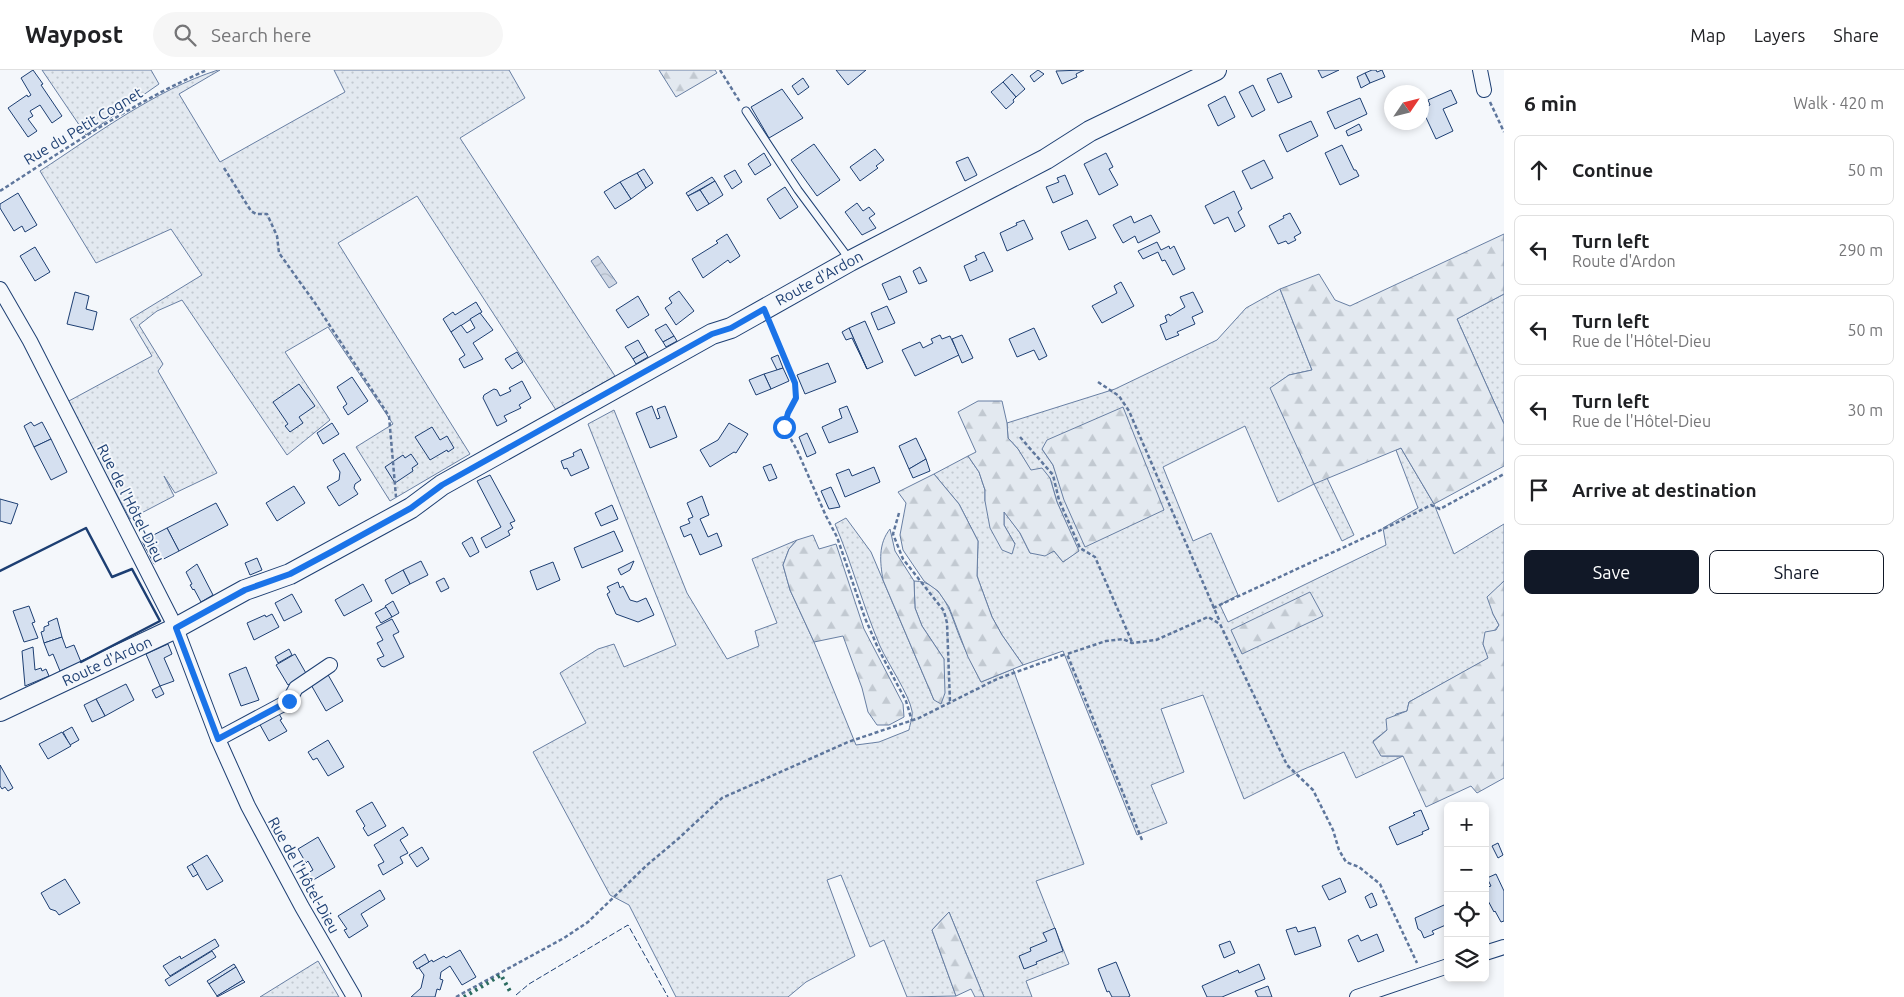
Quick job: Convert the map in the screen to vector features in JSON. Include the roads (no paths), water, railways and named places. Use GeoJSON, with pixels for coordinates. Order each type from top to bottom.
{"type":"FeatureCollection","features":[{"type":"Feature","properties":{"kind":"street","name":"Route d'Ardon"},"geometry":{"type":"LineString","coordinates":[[0,711],[176,628],[245,590],[290,574],[401,513],[442,485],[704,339],[731,328],[850,260],[1046,160],[1090,131],[1216,70]]}},
{"type":"Feature","properties":{"kind":"street"},"geometry":{"type":"LineString","coordinates":[[1480,70],[1484,90]]}},
{"type":"Feature","properties":{"kind":"street","name":"Rue de l'Hôtel-Dieu"},"geometry":{"type":"LineString","coordinates":[[0,289],[30,342],[176,628],[218,739],[253,815],[302,907],[354,997]]}},
{"type":"Feature","properties":{"kind":"street"},"geometry":{"type":"LineString","coordinates":[[218,739],[289,701],[296,688],[330,665]]}},
{"type":"Feature","properties":{"kind":"street"},"geometry":{"type":"LineString","coordinates":[[1489,952],[1504,946]]}},
{"type":"Feature","properties":{"kind":"street"},"geometry":{"type":"LineString","coordinates":[[1357,997],[1444,967]]}},
{"type":"Feature","properties":{"kind":"lane"},"geometry":{"type":"LineString","coordinates":[[746,111],[798,190],[850,260]]}},
{"type":"Feature","properties":{"kind":"water"},"geometry":{"type":"Polygon","coordinates":[[[598,256],[617,283],[609,288],[591,261],[598,256]]]}}]}
